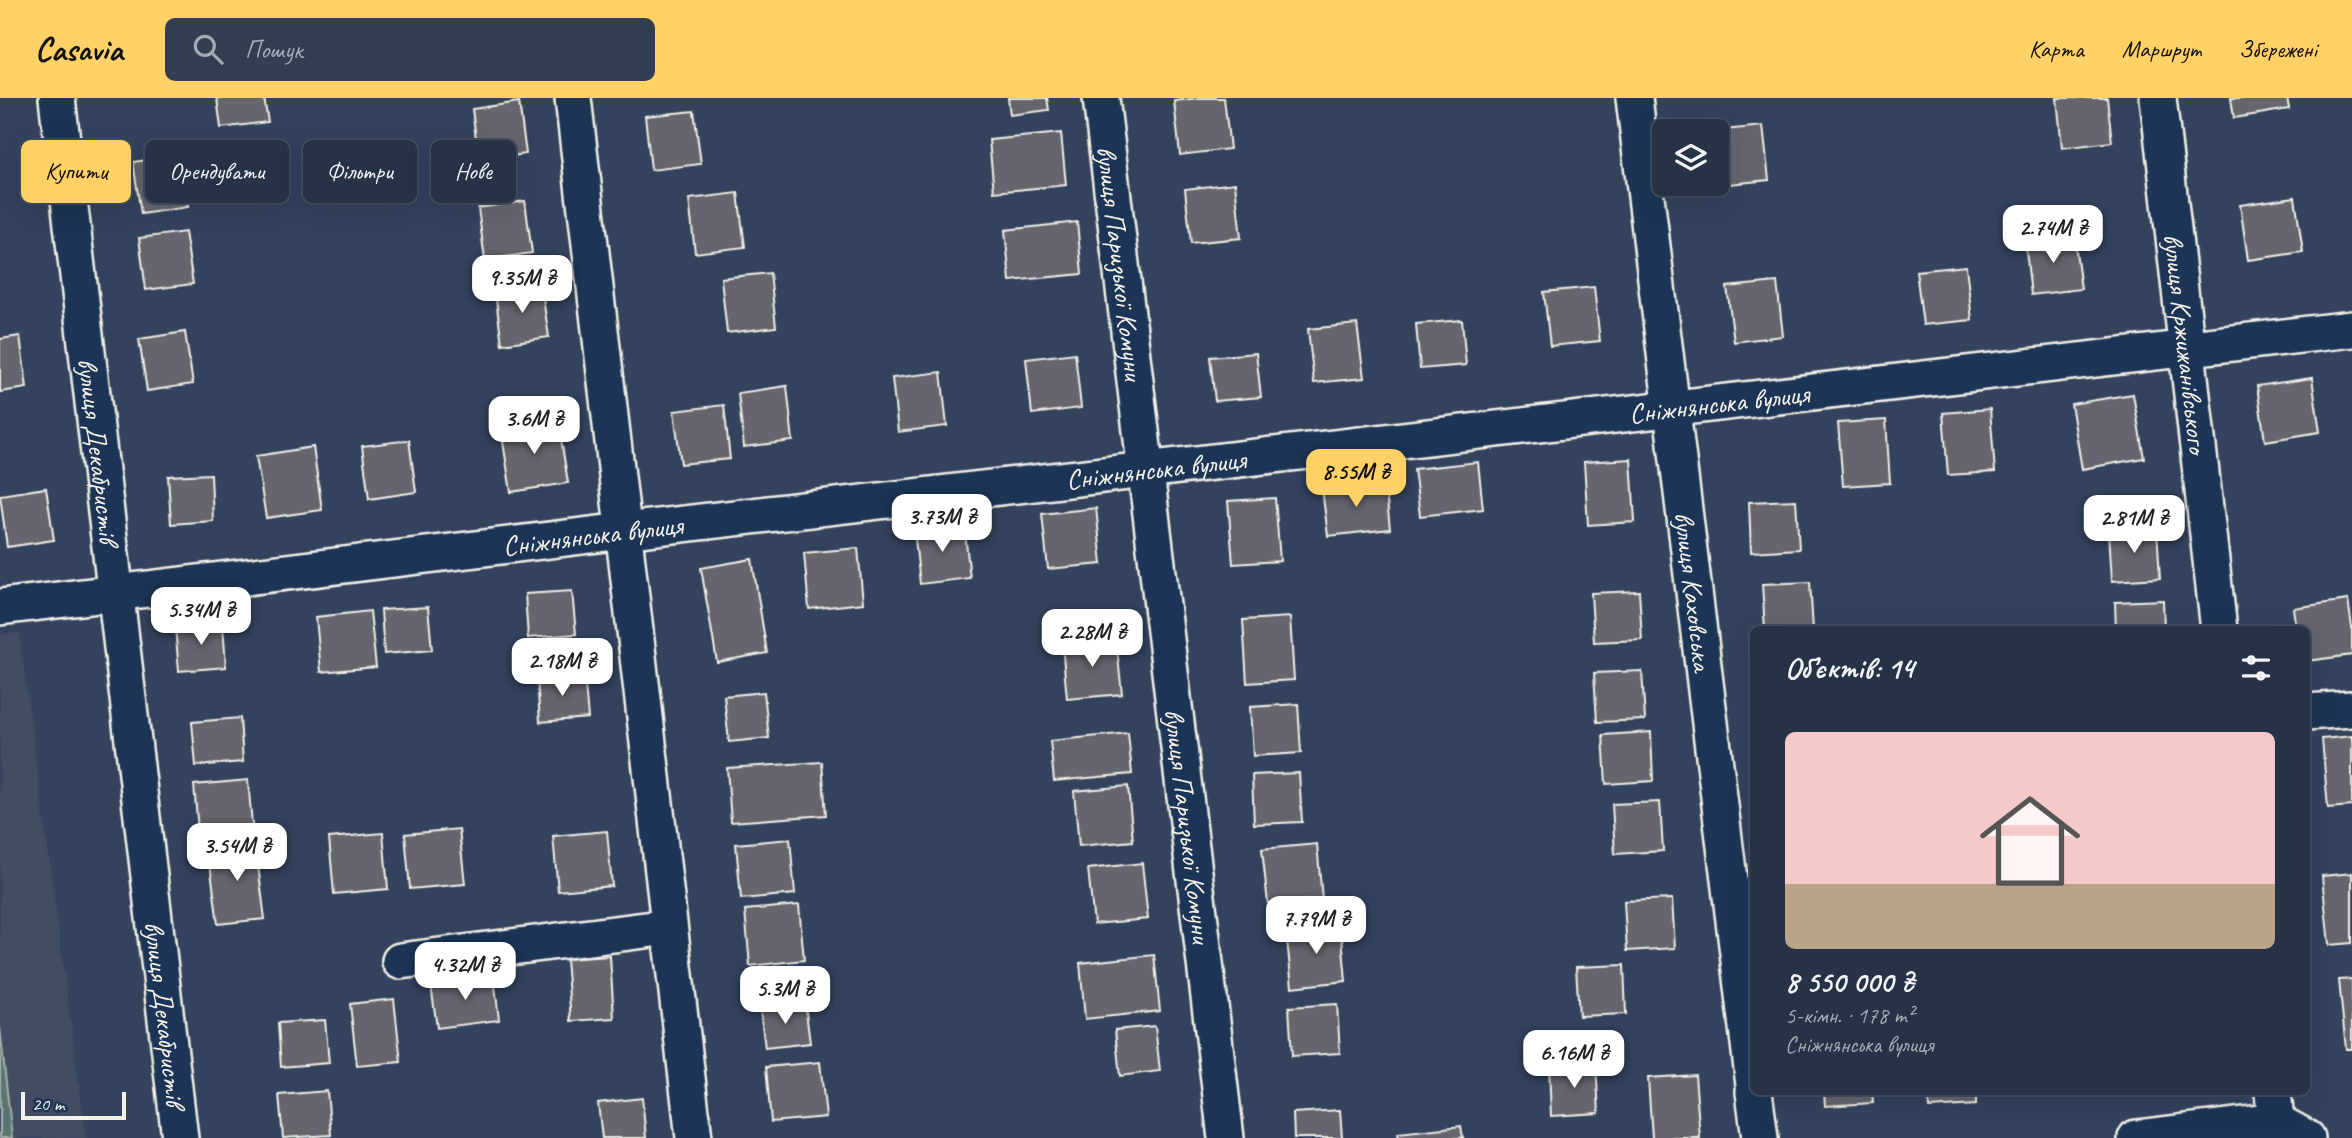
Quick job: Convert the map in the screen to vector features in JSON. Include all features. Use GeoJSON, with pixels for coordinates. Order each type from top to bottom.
{"type":"FeatureCollection","features":[{"type":"Feature","properties":{"kind":"street","name":"вулиця Декабристів"},"geometry":{"type":"LineString","coordinates":[[57,98],[180,1138]]}},
{"type":"Feature","properties":{"kind":"street"},"geometry":{"type":"LineString","coordinates":[[573,98],[694,1138]]}},
{"type":"Feature","properties":{"kind":"street","name":"вулиця Паризької Комуни"},"geometry":{"type":"LineString","coordinates":[[1101,98],[1226,1138]]}},
{"type":"Feature","properties":{"kind":"street","name":"вулиця Каховська"},"geometry":{"type":"LineString","coordinates":[[1634,98],[1750,1052]]}},
{"type":"Feature","properties":{"kind":"street","name":"вулиця Кржижанівського"},"geometry":{"type":"LineString","coordinates":[[2158,98],[2219,626]]}},
{"type":"Feature","properties":{"kind":"street","name":"Сніжнянська вулиця"},"geometry":{"type":"LineString","coordinates":[[0,607],[116,595],[624,531],[2352,329]]}},
{"type":"Feature","properties":{"kind":"street"},"geometry":{"type":"LineString","coordinates":[[2310,712],[2352,709]]}},
{"type":"Feature","properties":{"kind":"street"},"geometry":{"type":"LineString","coordinates":[[400,961],[669,927]]}},
{"type":"Feature","properties":{"kind":"street"},"geometry":{"type":"LineString","coordinates":[[1754,1095],[1760,1138]]}},
{"type":"Feature","properties":{"kind":"street"},"geometry":{"type":"LineString","coordinates":[[2136,1138],[2275,1106],[2307,1138]]}},
{"type":"Feature","properties":{"kind":"shaded area"},"geometry":{"type":"Polygon","coordinates":[[[19,632],[86,1138],[0,1138],[0,635],[19,632]]]}},
{"type":"Feature","properties":{"kind":"green space"},"geometry":{"type":"Polygon","coordinates":[[[0,1027],[12,1138],[0,1138],[0,1027]]]}},
{"type":"Feature","properties":{"kind":"building"},"geometry":{"type":"Polygon","coordinates":[[[217,98],[264,98],[268,122],[221,128],[217,98]]]}},
{"type":"Feature","properties":{"kind":"building"},"geometry":{"type":"Polygon","coordinates":[[[1008,98],[1047,98],[1049,110],[1010,115],[1008,98]]]}},
{"type":"Feature","properties":{"kind":"building"},"geometry":{"type":"Polygon","coordinates":[[[1224,98],[1230,149],[1180,155],[1174,101],[1224,98]]]}},
{"type":"Feature","properties":{"kind":"building"},"geometry":{"type":"Polygon","coordinates":[[[2057,98],[2107,98],[2112,142],[2062,148],[2057,98]]]}},
{"type":"Feature","properties":{"kind":"building"},"geometry":{"type":"Polygon","coordinates":[[[2231,98],[2287,98],[2289,109],[2234,118],[2231,98]]]}},
{"type":"Feature","properties":{"kind":"building"},"geometry":{"type":"Polygon","coordinates":[[[519,102],[526,154],[516,155],[516,140],[476,140],[472,109],[519,102]]]}},
{"type":"Feature","properties":{"kind":"building"},"geometry":{"type":"Polygon","coordinates":[[[694,111],[701,164],[651,170],[645,116],[694,111]]]}},
{"type":"Feature","properties":{"kind":"building"},"geometry":{"type":"Polygon","coordinates":[[[1763,126],[1769,180],[1729,184],[1729,129],[1763,126]]]}},
{"type":"Feature","properties":{"kind":"building"},"geometry":{"type":"Polygon","coordinates":[[[1061,133],[1066,185],[994,192],[989,140],[1061,133]]]}},
{"type":"Feature","properties":{"kind":"building"},"geometry":{"type":"Polygon","coordinates":[[[145,160],[145,203],[187,203],[188,207],[141,214],[133,162],[145,160]]]}},
{"type":"Feature","properties":{"kind":"building"},"geometry":{"type":"Polygon","coordinates":[[[1235,183],[1241,238],[1191,243],[1185,189],[1235,183]]]}},
{"type":"Feature","properties":{"kind":"building"},"geometry":{"type":"Polygon","coordinates":[[[738,193],[745,247],[695,253],[689,199],[738,193]]]}},
{"type":"Feature","properties":{"kind":"building"},"geometry":{"type":"Polygon","coordinates":[[[2295,197],[2303,252],[2248,260],[2240,205],[2295,197]]]}},
{"type":"Feature","properties":{"kind":"building"},"geometry":{"type":"Polygon","coordinates":[[[525,201],[532,253],[485,260],[478,208],[525,201]]]}},
{"type":"Feature","properties":{"kind":"building"},"geometry":{"type":"Polygon","coordinates":[[[1077,222],[1082,274],[1010,281],[1005,230],[1077,222]]]}},
{"type":"Feature","properties":{"kind":"building"},"geometry":{"type":"Polygon","coordinates":[[[185,232],[193,284],[146,290],[139,238],[185,232]]]}},
{"type":"Feature","properties":{"kind":"building"},"geometry":{"type":"Polygon","coordinates":[[[2074,236],[2081,289],[2031,295],[2025,241],[2074,236]]]}},
{"type":"Feature","properties":{"kind":"building"},"geometry":{"type":"Polygon","coordinates":[[[1966,266],[1972,320],[1923,325],[1916,271],[1966,266]]]}},
{"type":"Feature","properties":{"kind":"building"},"geometry":{"type":"Polygon","coordinates":[[[770,273],[776,327],[727,333],[721,278],[770,273]]]}},
{"type":"Feature","properties":{"kind":"building"},"geometry":{"type":"Polygon","coordinates":[[[1777,282],[1783,336],[1734,342],[1727,287],[1777,282]]]}},
{"type":"Feature","properties":{"kind":"building"},"geometry":{"type":"Polygon","coordinates":[[[541,285],[549,337],[502,344],[495,292],[541,285]]]}},
{"type":"Feature","properties":{"kind":"building"},"geometry":{"type":"Polygon","coordinates":[[[1594,287],[1600,341],[1550,346],[1544,292],[1594,287]]]}},
{"type":"Feature","properties":{"kind":"building"},"geometry":{"type":"Polygon","coordinates":[[[1462,320],[1466,365],[1420,369],[1416,324],[1462,320]]]}},
{"type":"Feature","properties":{"kind":"building"},"geometry":{"type":"Polygon","coordinates":[[[1357,324],[1364,378],[1314,383],[1308,329],[1357,324]]]}},
{"type":"Feature","properties":{"kind":"building"},"geometry":{"type":"Polygon","coordinates":[[[185,332],[193,384],[147,391],[139,339],[185,332]]]}},
{"type":"Feature","properties":{"kind":"building"},"geometry":{"type":"Polygon","coordinates":[[[20,336],[27,388],[0,392],[0,339],[20,336]]]}},
{"type":"Feature","properties":{"kind":"building"},"geometry":{"type":"Polygon","coordinates":[[[1075,353],[1081,408],[1032,414],[1026,359],[1075,353]]]}},
{"type":"Feature","properties":{"kind":"building"},"geometry":{"type":"Polygon","coordinates":[[[1256,353],[1261,397],[1215,401],[1210,357],[1256,353]]]}},
{"type":"Feature","properties":{"kind":"building"},"geometry":{"type":"Polygon","coordinates":[[[941,372],[947,426],[898,432],[892,378],[941,372]]]}},
{"type":"Feature","properties":{"kind":"building"},"geometry":{"type":"Polygon","coordinates":[[[2312,378],[2320,432],[2265,441],[2257,386],[2312,378]]]}},
{"type":"Feature","properties":{"kind":"building"},"geometry":{"type":"Polygon","coordinates":[[[787,386],[793,441],[744,447],[738,393],[787,386]]]}},
{"type":"Feature","properties":{"kind":"building"},"geometry":{"type":"Polygon","coordinates":[[[2133,394],[2144,458],[2082,469],[2071,404],[2133,394]]]}},
{"type":"Feature","properties":{"kind":"building"},"geometry":{"type":"Polygon","coordinates":[[[724,405],[730,459],[681,464],[674,411],[724,405]]]}},
{"type":"Feature","properties":{"kind":"building"},"geometry":{"type":"Polygon","coordinates":[[[1990,409],[1995,472],[1948,475],[1943,413],[1990,409]]]}},
{"type":"Feature","properties":{"kind":"building"},"geometry":{"type":"Polygon","coordinates":[[[558,420],[568,483],[511,492],[501,429],[558,420]]]}},
{"type":"Feature","properties":{"kind":"building"},"geometry":{"type":"Polygon","coordinates":[[[1886,420],[1890,483],[1843,486],[1838,423],[1886,420]]]}},
{"type":"Feature","properties":{"kind":"building"},"geometry":{"type":"Polygon","coordinates":[[[409,440],[416,492],[369,499],[362,446],[409,440]]]}},
{"type":"Feature","properties":{"kind":"building"},"geometry":{"type":"Polygon","coordinates":[[[313,447],[322,510],[266,518],[256,456],[313,447]]]}},
{"type":"Feature","properties":{"kind":"building"},"geometry":{"type":"Polygon","coordinates":[[[1631,459],[1635,522],[1588,525],[1584,462],[1631,459]]]}},
{"type":"Feature","properties":{"kind":"building"},"geometry":{"type":"Polygon","coordinates":[[[1478,462],[1483,509],[1420,516],[1414,469],[1478,462]]]}},
{"type":"Feature","properties":{"kind":"building"},"geometry":{"type":"Polygon","coordinates":[[[211,474],[213,521],[171,524],[168,476],[211,474]]]}},
{"type":"Feature","properties":{"kind":"building"},"geometry":{"type":"Polygon","coordinates":[[[1385,482],[1390,529],[1328,536],[1322,489],[1385,482]]]}},
{"type":"Feature","properties":{"kind":"building"},"geometry":{"type":"Polygon","coordinates":[[[46,488],[54,540],[7,547],[0,495],[46,488]]]}},
{"type":"Feature","properties":{"kind":"building"},"geometry":{"type":"Polygon","coordinates":[[[1275,498],[1280,561],[1233,564],[1228,501],[1275,498]]]}},
{"type":"Feature","properties":{"kind":"building"},"geometry":{"type":"Polygon","coordinates":[[[1796,500],[1799,549],[1751,552],[1749,502],[1796,500]]]}},
{"type":"Feature","properties":{"kind":"building"},"geometry":{"type":"Polygon","coordinates":[[[1096,508],[1102,564],[1048,569],[1042,514],[1096,508]]]}},
{"type":"Feature","properties":{"kind":"building"},"geometry":{"type":"Polygon","coordinates":[[[964,524],[970,578],[920,584],[914,530],[964,524]]]}},
{"type":"Feature","properties":{"kind":"building"},"geometry":{"type":"Polygon","coordinates":[[[2157,529],[2160,578],[2112,581],[2109,532],[2157,529]]]}},
{"type":"Feature","properties":{"kind":"building"},"geometry":{"type":"Polygon","coordinates":[[[858,548],[863,603],[809,609],[804,553],[858,548]]]}},
{"type":"Feature","properties":{"kind":"building"},"geometry":{"type":"Polygon","coordinates":[[[752,559],[767,653],[717,662],[701,568],[752,559]]]}},
{"type":"Feature","properties":{"kind":"building"},"geometry":{"type":"Polygon","coordinates":[[[1810,582],[1813,626],[1765,626],[1762,584],[1810,582]]]}},
{"type":"Feature","properties":{"kind":"building"},"geometry":{"type":"Polygon","coordinates":[[[572,591],[576,634],[528,638],[525,594],[572,591]]]}},
{"type":"Feature","properties":{"kind":"building"},"geometry":{"type":"Polygon","coordinates":[[[1639,591],[1642,640],[1594,642],[1591,593],[1639,591]]]}},
{"type":"Feature","properties":{"kind":"building"},"geometry":{"type":"Polygon","coordinates":[[[2163,600],[2164,626],[2116,626],[2115,602],[2163,600]]]}},
{"type":"Feature","properties":{"kind":"building"},"geometry":{"type":"Polygon","coordinates":[[[2348,600],[2352,655],[2310,660],[2310,626],[2295,626],[2293,608],[2348,600]]]}},
{"type":"Feature","properties":{"kind":"building"},"geometry":{"type":"Polygon","coordinates":[[[428,607],[432,650],[384,654],[381,610],[428,607]]]}},
{"type":"Feature","properties":{"kind":"building"},"geometry":{"type":"Polygon","coordinates":[[[370,611],[376,667],[321,672],[316,617],[370,611]]]}},
{"type":"Feature","properties":{"kind":"building"},"geometry":{"type":"Polygon","coordinates":[[[1290,617],[1294,680],[1247,683],[1243,620],[1290,617]]]}},
{"type":"Feature","properties":{"kind":"building"},"geometry":{"type":"Polygon","coordinates":[[[223,624],[226,667],[179,671],[175,627],[223,624]]]}},
{"type":"Feature","properties":{"kind":"building"},"geometry":{"type":"Polygon","coordinates":[[[1116,639],[1122,694],[1067,699],[1062,644],[1116,639]]]}},
{"type":"Feature","properties":{"kind":"building"},"geometry":{"type":"Polygon","coordinates":[[[1642,671],[1645,720],[1597,722],[1594,673],[1642,671]]]}},
{"type":"Feature","properties":{"kind":"building"},"geometry":{"type":"Polygon","coordinates":[[[584,674],[588,718],[540,722],[537,678],[584,674]]]}},
{"type":"Feature","properties":{"kind":"building"},"geometry":{"type":"Polygon","coordinates":[[[764,692],[769,738],[729,742],[724,696],[764,692]]]}},
{"type":"Feature","properties":{"kind":"building"},"geometry":{"type":"Polygon","coordinates":[[[1298,704],[1301,753],[1253,756],[1250,707],[1298,704]]]}},
{"type":"Feature","properties":{"kind":"building"},"geometry":{"type":"Polygon","coordinates":[[[240,718],[243,762],[196,766],[192,722],[240,718]]]}},
{"type":"Feature","properties":{"kind":"building"},"geometry":{"type":"Polygon","coordinates":[[[1651,732],[1653,781],[1606,784],[1603,735],[1651,732]]]}},
{"type":"Feature","properties":{"kind":"building"},"geometry":{"type":"Polygon","coordinates":[[[1128,733],[1132,774],[1054,781],[1050,741],[1128,733]]]}},
{"type":"Feature","properties":{"kind":"building"},"geometry":{"type":"Polygon","coordinates":[[[2352,736],[2352,806],[2328,808],[2322,739],[2352,736]]]}},
{"type":"Feature","properties":{"kind":"building"},"geometry":{"type":"Polygon","coordinates":[[[822,762],[826,815],[731,822],[727,768],[822,762]]]}},
{"type":"Feature","properties":{"kind":"building"},"geometry":{"type":"Polygon","coordinates":[[[1299,773],[1302,822],[1254,824],[1252,775],[1299,773]]]}},
{"type":"Feature","properties":{"kind":"building"},"geometry":{"type":"Polygon","coordinates":[[[248,780],[253,835],[199,841],[194,785],[248,780]]]}},
{"type":"Feature","properties":{"kind":"building"},"geometry":{"type":"Polygon","coordinates":[[[1128,786],[1133,841],[1079,846],[1074,791],[1128,786]]]}},
{"type":"Feature","properties":{"kind":"building"},"geometry":{"type":"Polygon","coordinates":[[[1660,802],[1663,851],[1615,854],[1612,804],[1660,802]]]}},
{"type":"Feature","properties":{"kind":"building"},"geometry":{"type":"Polygon","coordinates":[[[459,829],[465,884],[410,889],[405,834],[459,829]]]}},
{"type":"Feature","properties":{"kind":"building"},"geometry":{"type":"Polygon","coordinates":[[[607,831],[612,886],[558,891],[553,836],[607,831]]]}},
{"type":"Feature","properties":{"kind":"building"},"geometry":{"type":"Polygon","coordinates":[[[383,833],[388,889],[334,894],[329,838],[383,833]]]}},
{"type":"Feature","properties":{"kind":"building"},"geometry":{"type":"Polygon","coordinates":[[[790,839],[795,894],[741,899],[736,844],[790,839]]]}},
{"type":"Feature","properties":{"kind":"building"},"geometry":{"type":"Polygon","coordinates":[[[255,842],[265,919],[218,924],[208,848],[255,842]]]}},
{"type":"Feature","properties":{"kind":"building"},"geometry":{"type":"Polygon","coordinates":[[[1317,844],[1322,899],[1268,904],[1262,849],[1317,844]]]}},
{"type":"Feature","properties":{"kind":"building"},"geometry":{"type":"Polygon","coordinates":[[[1142,863],[1148,919],[1094,924],[1088,869],[1142,863]]]}},
{"type":"Feature","properties":{"kind":"building"},"geometry":{"type":"Polygon","coordinates":[[[2352,873],[2352,943],[2329,945],[2322,876],[2352,873]]]}},
{"type":"Feature","properties":{"kind":"building"},"geometry":{"type":"Polygon","coordinates":[[[1672,899],[1675,948],[1627,951],[1624,901],[1672,899]]]}},
{"type":"Feature","properties":{"kind":"building"},"geometry":{"type":"Polygon","coordinates":[[[799,905],[804,960],[750,966],[745,910],[799,905]]]}},
{"type":"Feature","properties":{"kind":"building"},"geometry":{"type":"Polygon","coordinates":[[[1341,926],[1346,981],[1292,987],[1286,931],[1341,926]]]}},
{"type":"Feature","properties":{"kind":"building"},"geometry":{"type":"Polygon","coordinates":[[[1154,955],[1160,1011],[1085,1019],[1080,963],[1154,955]]]}},
{"type":"Feature","properties":{"kind":"building"},"geometry":{"type":"Polygon","coordinates":[[[610,956],[614,1018],[571,1021],[566,959],[610,956]]]}},
{"type":"Feature","properties":{"kind":"building"},"geometry":{"type":"Polygon","coordinates":[[[1624,965],[1626,1014],[1579,1016],[1576,967],[1624,965]]]}},
{"type":"Feature","properties":{"kind":"building"},"geometry":{"type":"Polygon","coordinates":[[[494,977],[499,1020],[437,1028],[431,985],[494,977]]]}},
{"type":"Feature","properties":{"kind":"building"},"geometry":{"type":"Polygon","coordinates":[[[2352,979],[2352,1049],[2346,1049],[2339,980],[2352,979]]]}},
{"type":"Feature","properties":{"kind":"building"},"geometry":{"type":"Polygon","coordinates":[[[394,999],[401,1062],[357,1066],[350,1004],[394,999]]]}},
{"type":"Feature","properties":{"kind":"building"},"geometry":{"type":"Polygon","coordinates":[[[805,1004],[810,1043],[765,1048],[760,1009],[805,1004]]]}},
{"type":"Feature","properties":{"kind":"building"},"geometry":{"type":"Polygon","coordinates":[[[1337,1004],[1340,1053],[1292,1056],[1289,1007],[1337,1004]]]}},
{"type":"Feature","properties":{"kind":"building"},"geometry":{"type":"Polygon","coordinates":[[[325,1020],[329,1063],[281,1067],[278,1023],[325,1020]]]}},
{"type":"Feature","properties":{"kind":"building"},"geometry":{"type":"Polygon","coordinates":[[[1155,1026],[1160,1071],[1120,1076],[1115,1030],[1155,1026]]]}},
{"type":"Feature","properties":{"kind":"building"},"geometry":{"type":"Polygon","coordinates":[[[820,1062],[826,1117],[771,1122],[766,1067],[820,1062]]]}},
{"type":"Feature","properties":{"kind":"building"},"geometry":{"type":"Polygon","coordinates":[[[1596,1064],[1599,1113],[1551,1116],[1549,1066],[1596,1064]]]}},
{"type":"Feature","properties":{"kind":"building"},"geometry":{"type":"Polygon","coordinates":[[[1695,1075],[1700,1138],[1652,1138],[1648,1078],[1695,1075]]]}},
{"type":"Feature","properties":{"kind":"building"},"geometry":{"type":"Polygon","coordinates":[[[327,1091],[331,1135],[283,1138],[279,1095],[327,1091]]]}},
{"type":"Feature","properties":{"kind":"building"},"geometry":{"type":"Polygon","coordinates":[[[1824,1095],[1872,1095],[1873,1103],[1825,1106],[1824,1095]]]}},
{"type":"Feature","properties":{"kind":"building"},"geometry":{"type":"Polygon","coordinates":[[[1928,1095],[1976,1095],[1976,1105],[1929,1108],[1928,1095]]]}},
{"type":"Feature","properties":{"kind":"building"},"geometry":{"type":"Polygon","coordinates":[[[642,1098],[646,1138],[602,1138],[598,1103],[642,1098]]]}},
{"type":"Feature","properties":{"kind":"building"},"geometry":{"type":"Polygon","coordinates":[[[1340,1110],[1342,1138],[1294,1138],[1293,1113],[1340,1110]]]}},
{"type":"Feature","properties":{"kind":"building"},"geometry":{"type":"Polygon","coordinates":[[[1461,1126],[1463,1138],[1399,1138],[1398,1133],[1461,1126]]]}}]}
